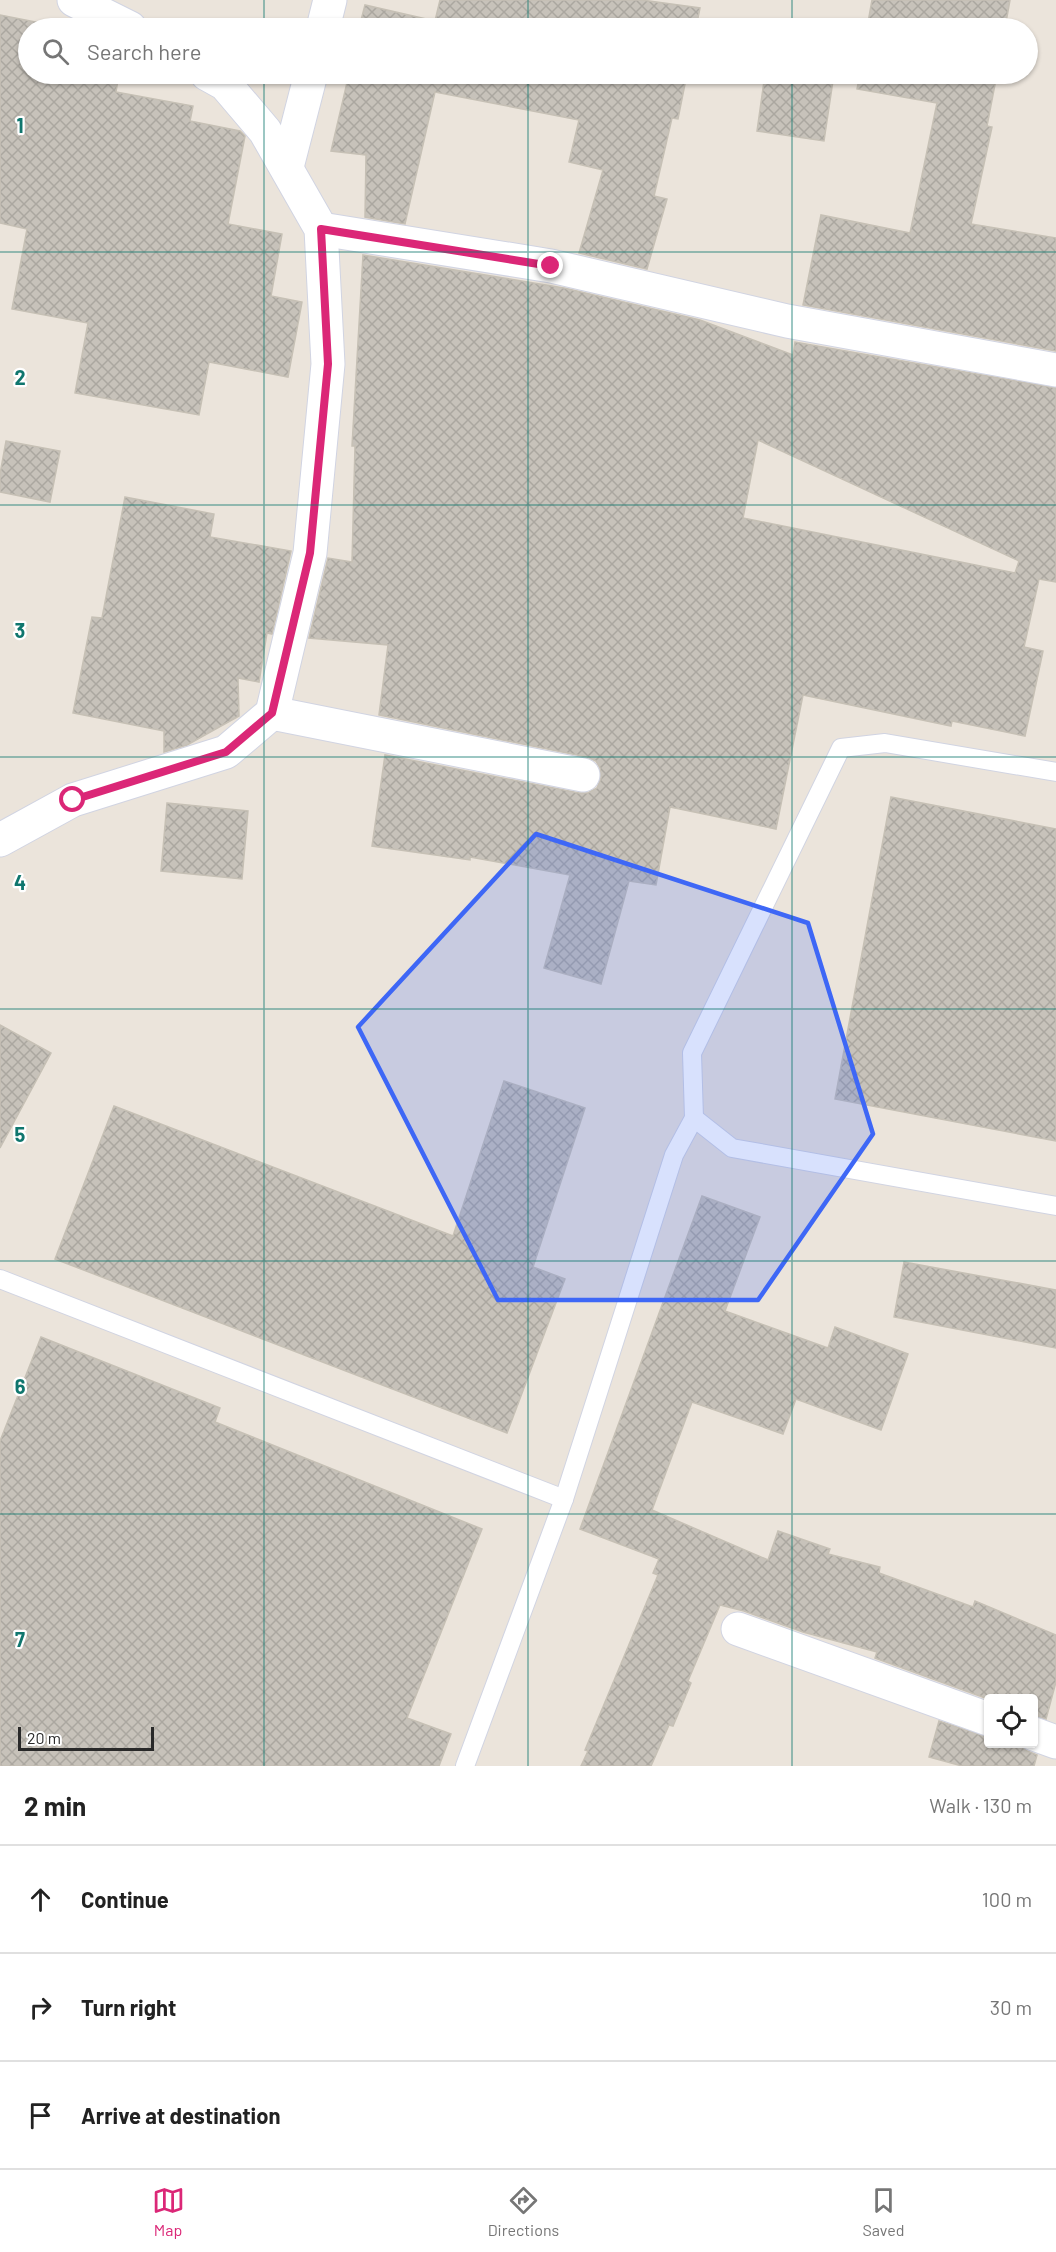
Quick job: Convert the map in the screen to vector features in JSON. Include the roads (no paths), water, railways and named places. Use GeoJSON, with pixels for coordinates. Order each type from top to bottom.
{"type":"FeatureCollection","features":[{"type":"Feature","properties":{"kind":"street"},"geometry":{"type":"LineString","coordinates":[[74,0],[110,18]]}},
{"type":"Feature","properties":{"kind":"street"},"geometry":{"type":"LineString","coordinates":[[326,18],[330,0]]}},
{"type":"Feature","properties":{"kind":"street"},"geometry":{"type":"LineString","coordinates":[[0,840],[73,800],[226,752],[272,713],[310,553],[328,364],[321,229],[264,131],[225,84]]}},
{"type":"Feature","properties":{"kind":"street"},"geometry":{"type":"LineString","coordinates":[[286,167],[308,84]]}},
{"type":"Feature","properties":{"kind":"street"},"geometry":{"type":"LineString","coordinates":[[321,229],[551,266],[787,321],[1056,370]]}},
{"type":"Feature","properties":{"kind":"street"},"geometry":{"type":"LineString","coordinates":[[272,713],[583,775]]}},
{"type":"Feature","properties":{"kind":"street"},"geometry":{"type":"LineString","coordinates":[[738,1629],[984,1718]]}},
{"type":"Feature","properties":{"kind":"street"},"geometry":{"type":"LineString","coordinates":[[1038,1735],[1056,1742]]}},
{"type":"Feature","properties":{"kind":"lane"},"geometry":{"type":"LineString","coordinates":[[465,1766],[564,1499],[674,1155],[694,1118],[692,1053],[841,748],[885,743],[1056,772]]}},
{"type":"Feature","properties":{"kind":"lane"},"geometry":{"type":"LineString","coordinates":[[694,1118],[732,1148],[1056,1206]]}},
{"type":"Feature","properties":{"kind":"lane"},"geometry":{"type":"LineString","coordinates":[[0,1279],[564,1499]]}}]}
